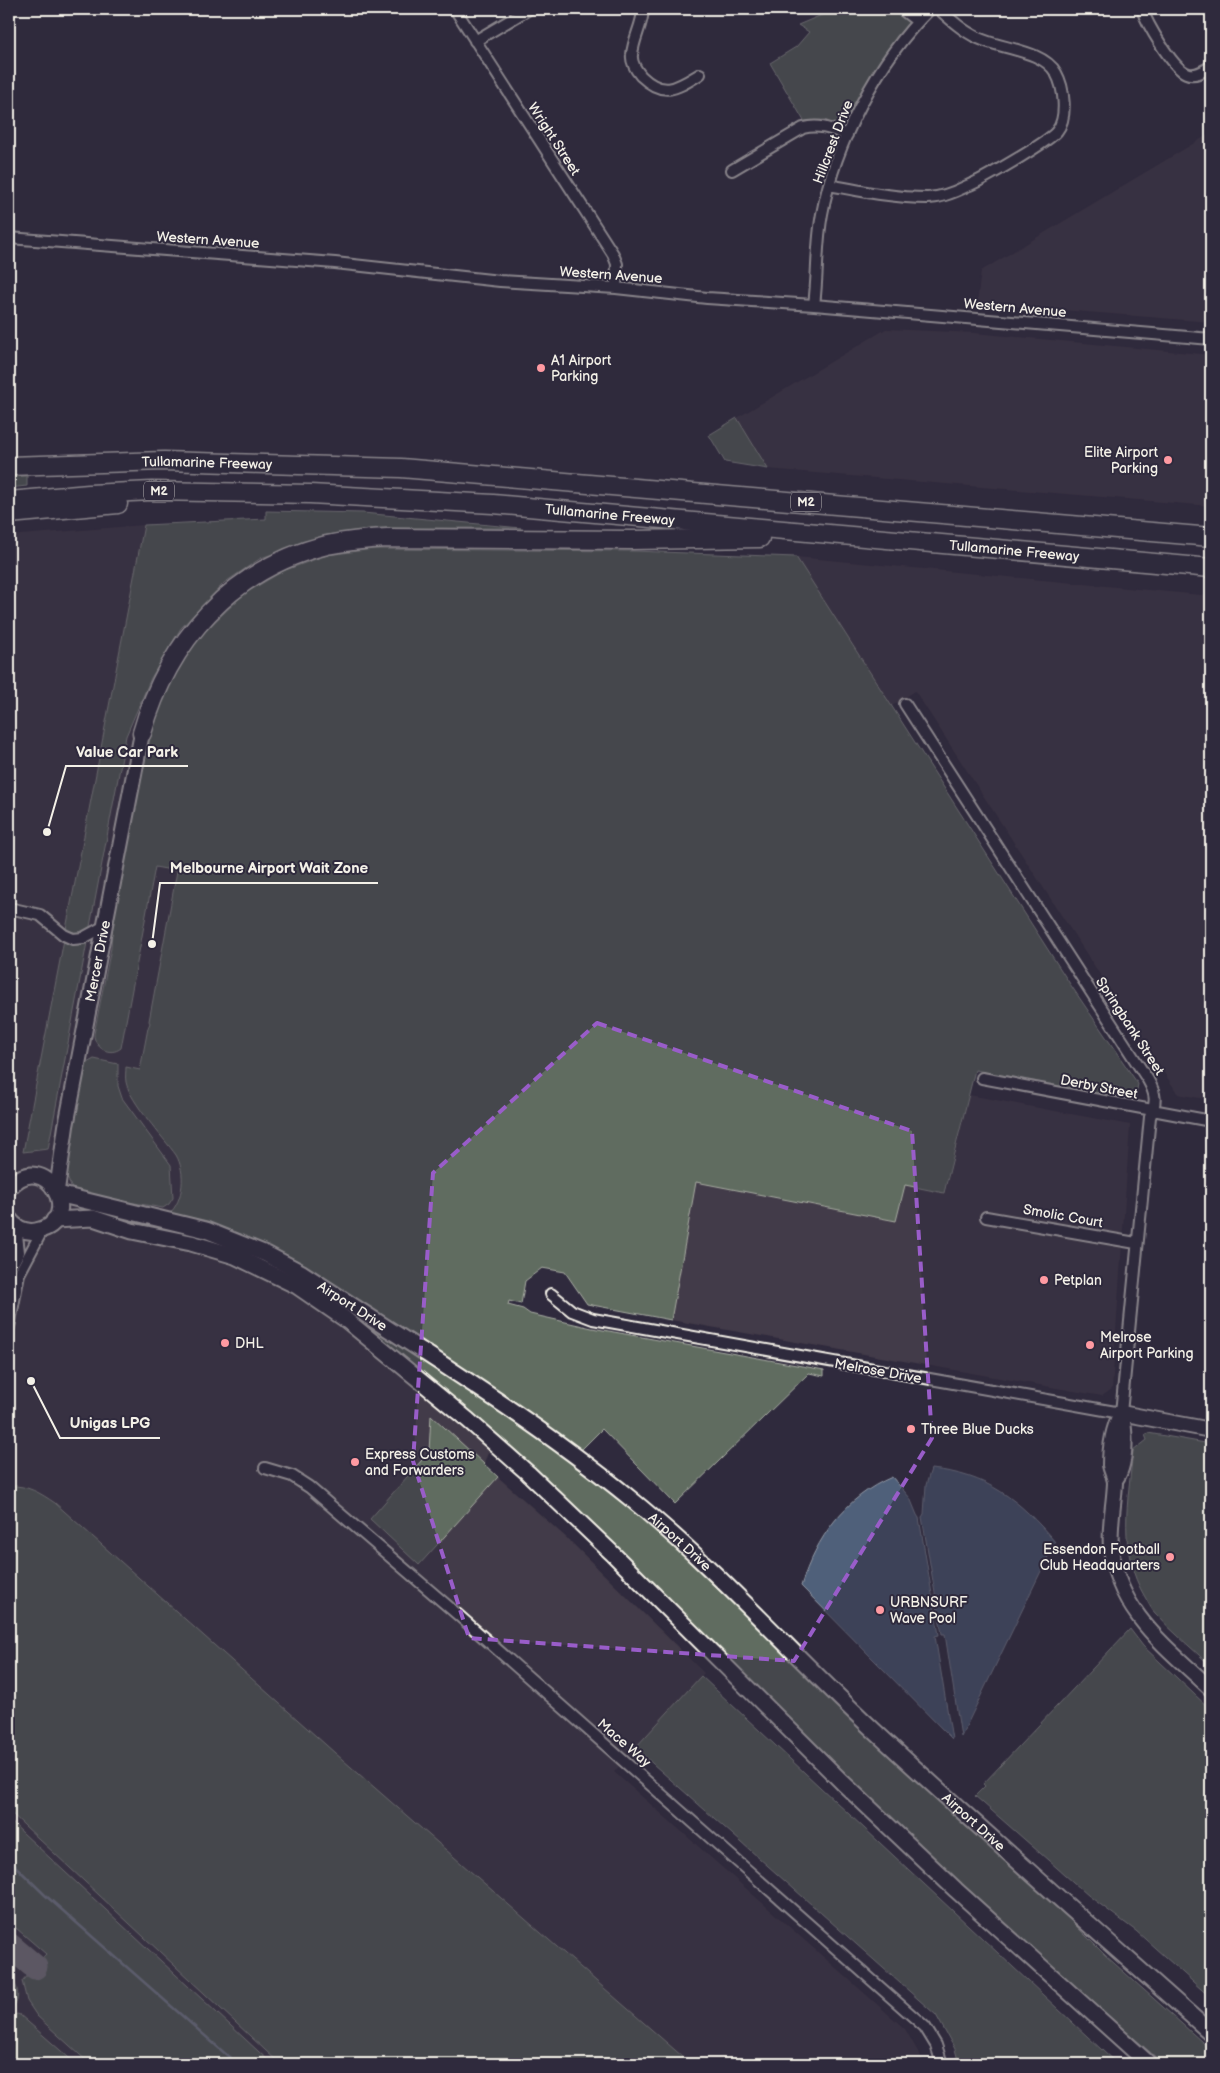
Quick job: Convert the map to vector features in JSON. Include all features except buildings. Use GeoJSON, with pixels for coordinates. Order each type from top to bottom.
{"type":"FeatureCollection","features":[{"type":"Feature","properties":{"kind":"highway"},"geometry":{"type":"LineString","coordinates":[[9,456],[42,457],[56,464]]}},
{"type":"Feature","properties":{"kind":"highway","name":"Tullamarine Freeway"},"geometry":{"type":"LineString","coordinates":[[9,466],[190,461],[401,468],[1211,537]]}},
{"type":"Feature","properties":{"kind":"highway","name":"Tullamarine Freeway"},"geometry":{"type":"LineString","coordinates":[[9,501],[152,491],[310,494],[493,504],[1211,568]]}},
{"type":"Feature","properties":{"kind":"highway"},"geometry":{"type":"LineString","coordinates":[[9,514],[116,504],[310,494]]}},
{"type":"Feature","properties":{"kind":"highway"},"geometry":{"type":"LineString","coordinates":[[142,733],[149,708],[160,681],[190,634],[208,613],[254,576],[289,558],[327,545],[352,540],[387,538],[631,540],[848,536]]}},
{"type":"Feature","properties":{"kind":"main road","name":"Airport Drive"},"geometry":{"type":"LineString","coordinates":[[10,1185],[19,1179],[34,1176],[48,1181],[58,1192],[202,1228],[266,1254],[302,1273],[563,1446],[650,1515],[716,1575],[881,1738],[1211,2033]]}},
{"type":"Feature","properties":{"kind":"main road"},"geometry":{"type":"LineString","coordinates":[[48,1224],[59,1210],[58,1192]]}},
{"type":"Feature","properties":{"kind":"main road","name":"Airport Drive"},"geometry":{"type":"LineString","coordinates":[[12,1223],[24,1230],[34,1231],[48,1224],[93,1218],[132,1231],[190,1243],[235,1256],[297,1286],[345,1319],[468,1420],[534,1479],[611,1552],[843,1783],[978,1910],[1149,2064]]}},
{"type":"Feature","properties":{"kind":"street","name":"Wright Street"},"geometry":{"type":"LineString","coordinates":[[455,9],[613,254],[617,264],[616,288]]}},
{"type":"Feature","properties":{"kind":"street"},"geometry":{"type":"LineString","coordinates":[[475,41],[529,9]]}},
{"type":"Feature","properties":{"kind":"street"},"geometry":{"type":"LineString","coordinates":[[644,9],[632,54],[633,64],[638,72],[649,83],[663,89],[679,87],[700,74]]}},
{"type":"Feature","properties":{"kind":"street"},"geometry":{"type":"LineString","coordinates":[[901,9],[917,21]]}},
{"type":"Feature","properties":{"kind":"street","name":"Hillcrest Drive"},"geometry":{"type":"LineString","coordinates":[[814,305],[818,239],[830,184],[847,135],[861,104],[879,73],[917,21],[930,9]]}},
{"type":"Feature","properties":{"kind":"street"},"geometry":{"type":"LineString","coordinates":[[830,184],[869,192],[928,198],[943,196],[969,186],[1042,143],[1058,131],[1064,110],[1063,92],[1056,72],[1042,58],[995,46],[976,37],[956,25],[939,9]]}},
{"type":"Feature","properties":{"kind":"street"},"geometry":{"type":"LineString","coordinates":[[1142,9],[1146,19],[1176,66],[1187,74],[1199,74],[1211,66]]}},
{"type":"Feature","properties":{"kind":"street"},"geometry":{"type":"LineString","coordinates":[[732,170],[803,128],[814,126],[826,127],[847,135]]}},
{"type":"Feature","properties":{"kind":"street","name":"Western Avenue"},"geometry":{"type":"LineString","coordinates":[[9,238],[327,263],[500,281],[616,288],[707,298],[814,305],[1211,339]]}},
{"type":"Feature","properties":{"kind":"street","name":"Springbank Street"},"geometry":{"type":"LineString","coordinates":[[905,704],[1148,1080],[1156,1097],[1156,1103],[1150,1117],[1136,1243],[1121,1413]]}},
{"type":"Feature","properties":{"kind":"street","name":"Mercer Drive"},"geometry":{"type":"LineString","coordinates":[[58,1192],[66,1126],[142,733]]}},
{"type":"Feature","properties":{"kind":"street"},"geometry":{"type":"LineString","coordinates":[[9,908],[40,915],[64,935],[74,939],[83,938],[105,926]]}},
{"type":"Feature","properties":{"kind":"street","name":"Derby Street"},"geometry":{"type":"LineString","coordinates":[[982,1078],[1211,1121]]}},
{"type":"Feature","properties":{"kind":"street","name":"Smolic Court"},"geometry":{"type":"LineString","coordinates":[[986,1217],[1136,1243]]}},
{"type":"Feature","properties":{"kind":"street"},"geometry":{"type":"LineString","coordinates":[[9,1271],[19,1252],[12,1223]]}},
{"type":"Feature","properties":{"kind":"street"},"geometry":{"type":"LineString","coordinates":[[9,1327],[19,1274],[48,1224]]}},
{"type":"Feature","properties":{"kind":"street","name":"Melrose Drive"},"geometry":{"type":"LineString","coordinates":[[551,1294],[572,1311],[593,1319],[1211,1430]]}},
{"type":"Feature","properties":{"kind":"street"},"geometry":{"type":"LineString","coordinates":[[1121,1413],[1125,1429],[1121,1473],[1115,1480],[1110,1530],[1111,1547],[1117,1577],[1125,1595],[1144,1626],[1211,1689]]}},
{"type":"Feature","properties":{"kind":"street","name":"Mace Way"},"geometry":{"type":"LineString","coordinates":[[265,1468],[292,1476],[309,1488],[457,1614],[925,2027],[936,2045],[942,2064]]}},
{"type":"Feature","properties":{"kind":"highlighted area"},"geometry":{"type":"Polygon","coordinates":[[[597,1023],[912,1131],[932,1438],[794,1661],[469,1638],[413,1461],[433,1173],[597,1023]]]}},
{"type":"Feature","properties":{"kind":"shaded area"},"geometry":{"type":"Polygon","coordinates":[[[1211,133],[1211,322],[977,303],[981,271],[1211,133]]]}},
{"type":"Feature","properties":{"kind":"shaded area"},"geometry":{"type":"Polygon","coordinates":[[[886,329],[974,333],[1211,355],[1211,506],[768,469],[737,418],[886,329]]]}},
{"type":"Feature","properties":{"kind":"shaded area"},"geometry":{"type":"Polygon","coordinates":[[[266,519],[446,527],[460,564],[519,1244],[505,1319],[543,1326],[479,1474],[410,1556],[419,1564],[498,1477],[569,1540],[704,1673],[614,1772],[905,2029],[925,2064],[9,2064],[9,536],[144,525],[266,519]]]}},
{"type":"Feature","properties":{"kind":"shaded area"},"geometry":{"type":"Polygon","coordinates":[[[796,557],[1211,596],[1211,1100],[1178,1094],[915,691],[892,706],[796,557]]]}},
{"type":"Feature","properties":{"kind":"shaded area"},"geometry":{"type":"Polygon","coordinates":[[[969,1095],[1130,1125],[1112,1389],[1102,1396],[671,1320],[696,1182],[896,1221],[904,1184],[945,1193],[969,1095]]]}},
{"type":"Feature","properties":{"kind":"green space"},"geometry":{"type":"Polygon","coordinates":[[[836,9],[893,9],[910,22],[890,47],[873,73],[843,128],[825,120],[804,121],[770,63],[796,47],[809,32],[798,25],[836,9]]]}},
{"type":"Feature","properties":{"kind":"green space"},"geometry":{"type":"Polygon","coordinates":[[[737,418],[768,469],[725,462],[709,435],[737,418]]]}},
{"type":"Feature","properties":{"kind":"green space"},"geometry":{"type":"Polygon","coordinates":[[[27,476],[27,486],[9,488],[9,477],[27,476]]]}},
{"type":"Feature","properties":{"kind":"green space"},"geometry":{"type":"Polygon","coordinates":[[[266,511],[363,513],[521,528],[378,528],[327,535],[261,558],[224,583],[181,628],[151,678],[126,736],[48,1149],[23,1152],[144,525],[266,519],[266,511]]]}},
{"type":"Feature","properties":{"kind":"green space"},"geometry":{"type":"Polygon","coordinates":[[[374,549],[633,551],[796,557],[1070,984],[1138,1084],[1135,1100],[975,1070],[944,1193],[905,1185],[896,1221],[696,1182],[671,1320],[587,1304],[565,1272],[542,1268],[525,1281],[521,1304],[509,1301],[508,1305],[523,1309],[530,1314],[592,1328],[824,1370],[824,1376],[809,1373],[675,1504],[602,1429],[581,1450],[533,1416],[393,1325],[169,1214],[178,1201],[182,1186],[179,1162],[176,1155],[134,1099],[126,1082],[126,1067],[140,1070],[177,871],[155,867],[121,1048],[112,1052],[103,1050],[95,1039],[94,1034],[111,948],[113,915],[119,892],[116,891],[148,737],[176,666],[203,633],[244,594],[283,571],[327,555],[374,549]]]}},
{"type":"Feature","properties":{"kind":"green space"},"geometry":{"type":"Polygon","coordinates":[[[94,1059],[118,1064],[118,1086],[122,1098],[171,1165],[173,1198],[163,1208],[78,1193],[71,1187],[66,1174],[79,1082],[85,1064],[94,1059]]]}},
{"type":"Feature","properties":{"kind":"green space"},"geometry":{"type":"Polygon","coordinates":[[[358,1313],[574,1464],[656,1530],[878,1744],[1018,1868],[1105,1955],[1211,2050],[1211,2064],[1164,2064],[1022,1941],[908,1837],[604,1533],[518,1455],[355,1318],[358,1313]]]}},
{"type":"Feature","properties":{"kind":"green space"},"geometry":{"type":"Polygon","coordinates":[[[431,1415],[498,1477],[419,1565],[370,1519],[429,1452],[431,1415]]]}},
{"type":"Feature","properties":{"kind":"green space","name":"Essendon Football Club Headquarters"},"geometry":{"type":"Polygon","coordinates":[[[1148,1433],[1211,1444],[1211,1666],[1175,1634],[1154,1611],[1136,1579],[1131,1562],[1128,1544],[1127,1507],[1133,1451],[1147,1440],[1145,1435],[1148,1433]]]}},
{"type":"Feature","properties":{"kind":"green space"},"geometry":{"type":"Polygon","coordinates":[[[9,1486],[28,1488],[55,1503],[335,1753],[691,2064],[280,2064],[9,1811],[9,1486]]]}},
{"type":"Feature","properties":{"kind":"green space"},"geometry":{"type":"Polygon","coordinates":[[[1130,1629],[1143,1646],[1211,1710],[1211,1998],[1136,1931],[1089,1896],[975,1796],[985,1786],[983,1784],[1130,1629]]]}},
{"type":"Feature","properties":{"kind":"green space"},"geometry":{"type":"Polygon","coordinates":[[[701,1676],[1117,2064],[959,2064],[955,2049],[936,2015],[635,1748],[701,1676]]]}},
{"type":"Feature","properties":{"kind":"green space"},"geometry":{"type":"Polygon","coordinates":[[[9,1820],[272,2064],[90,2064],[37,2016],[27,2001],[22,1981],[46,1954],[9,1922],[9,1820]]]}},
{"type":"Feature","properties":{"kind":"green space"},"geometry":{"type":"Polygon","coordinates":[[[9,1975],[15,1984],[18,1994],[16,2003],[9,2011],[9,1975]]]}},
{"type":"Feature","properties":{"kind":"green space"},"geometry":{"type":"Polygon","coordinates":[[[17,2014],[76,2064],[9,2064],[9,2017],[17,2014]]]}},
{"type":"Feature","properties":{"kind":"water","name":"URBNSURF Wave Pool"},"geometry":{"type":"Polygon","coordinates":[[[931,1469],[951,1472],[986,1483],[1015,1502],[1055,1542],[961,1737],[945,1634],[942,1634],[922,1517],[924,1514],[926,1485],[931,1469]]]}},
{"type":"Feature","properties":{"kind":"water","name":"URBNSURF Wave Pool"},"geometry":{"type":"Polygon","coordinates":[[[892,1477],[910,1498],[919,1518],[939,1635],[935,1636],[952,1739],[801,1586],[815,1552],[834,1521],[860,1496],[875,1485],[892,1477]]]}},
{"type":"Feature","properties":{"kind":"waterway"},"geometry":{"type":"LineString","coordinates":[[9,1860],[45,1895],[237,2064]]}},
{"type":"Feature","properties":{"kind":"taxiway"},"geometry":{"type":"LineString","coordinates":[[9,1945],[35,1967]]}},
{"type":"Feature","properties":{"kind":"place","name":"A1 Airport Parking"},"geometry":{"type":"Point","coordinates":[541,368]}},
{"type":"Feature","properties":{"kind":"place","name":"Elite Airport Parking"},"geometry":{"type":"Point","coordinates":[1168,460]}},
{"type":"Feature","properties":{"kind":"place","name":"Value Car Park"},"geometry":{"type":"Point","coordinates":[47,832]}},
{"type":"Feature","properties":{"kind":"place","name":"Melbourne Airport Wait Zone"},"geometry":{"type":"Point","coordinates":[152,944]}},
{"type":"Feature","properties":{"kind":"place","name":"Petplan"},"geometry":{"type":"Point","coordinates":[1044,1280]}},
{"type":"Feature","properties":{"kind":"place","name":"DHL"},"geometry":{"type":"Point","coordinates":[225,1343]}},
{"type":"Feature","properties":{"kind":"place","name":"Melrose Airport Parking"},"geometry":{"type":"Point","coordinates":[1090,1345]}},
{"type":"Feature","properties":{"kind":"place","name":"Unigas LPG"},"geometry":{"type":"Point","coordinates":[31,1381]}},
{"type":"Feature","properties":{"kind":"place","name":"Three Blue Ducks"},"geometry":{"type":"Point","coordinates":[911,1429]}},
{"type":"Feature","properties":{"kind":"place","name":"Express Customs and Forwarders"},"geometry":{"type":"Point","coordinates":[355,1462]}},
{"type":"Feature","properties":{"kind":"place","name":"Essendon Football Club Headquarters"},"geometry":{"type":"Point","coordinates":[1170,1557]}},
{"type":"Feature","properties":{"kind":"place","name":"URBNSURF Wave Pool"},"geometry":{"type":"Point","coordinates":[880,1610]}}]}
